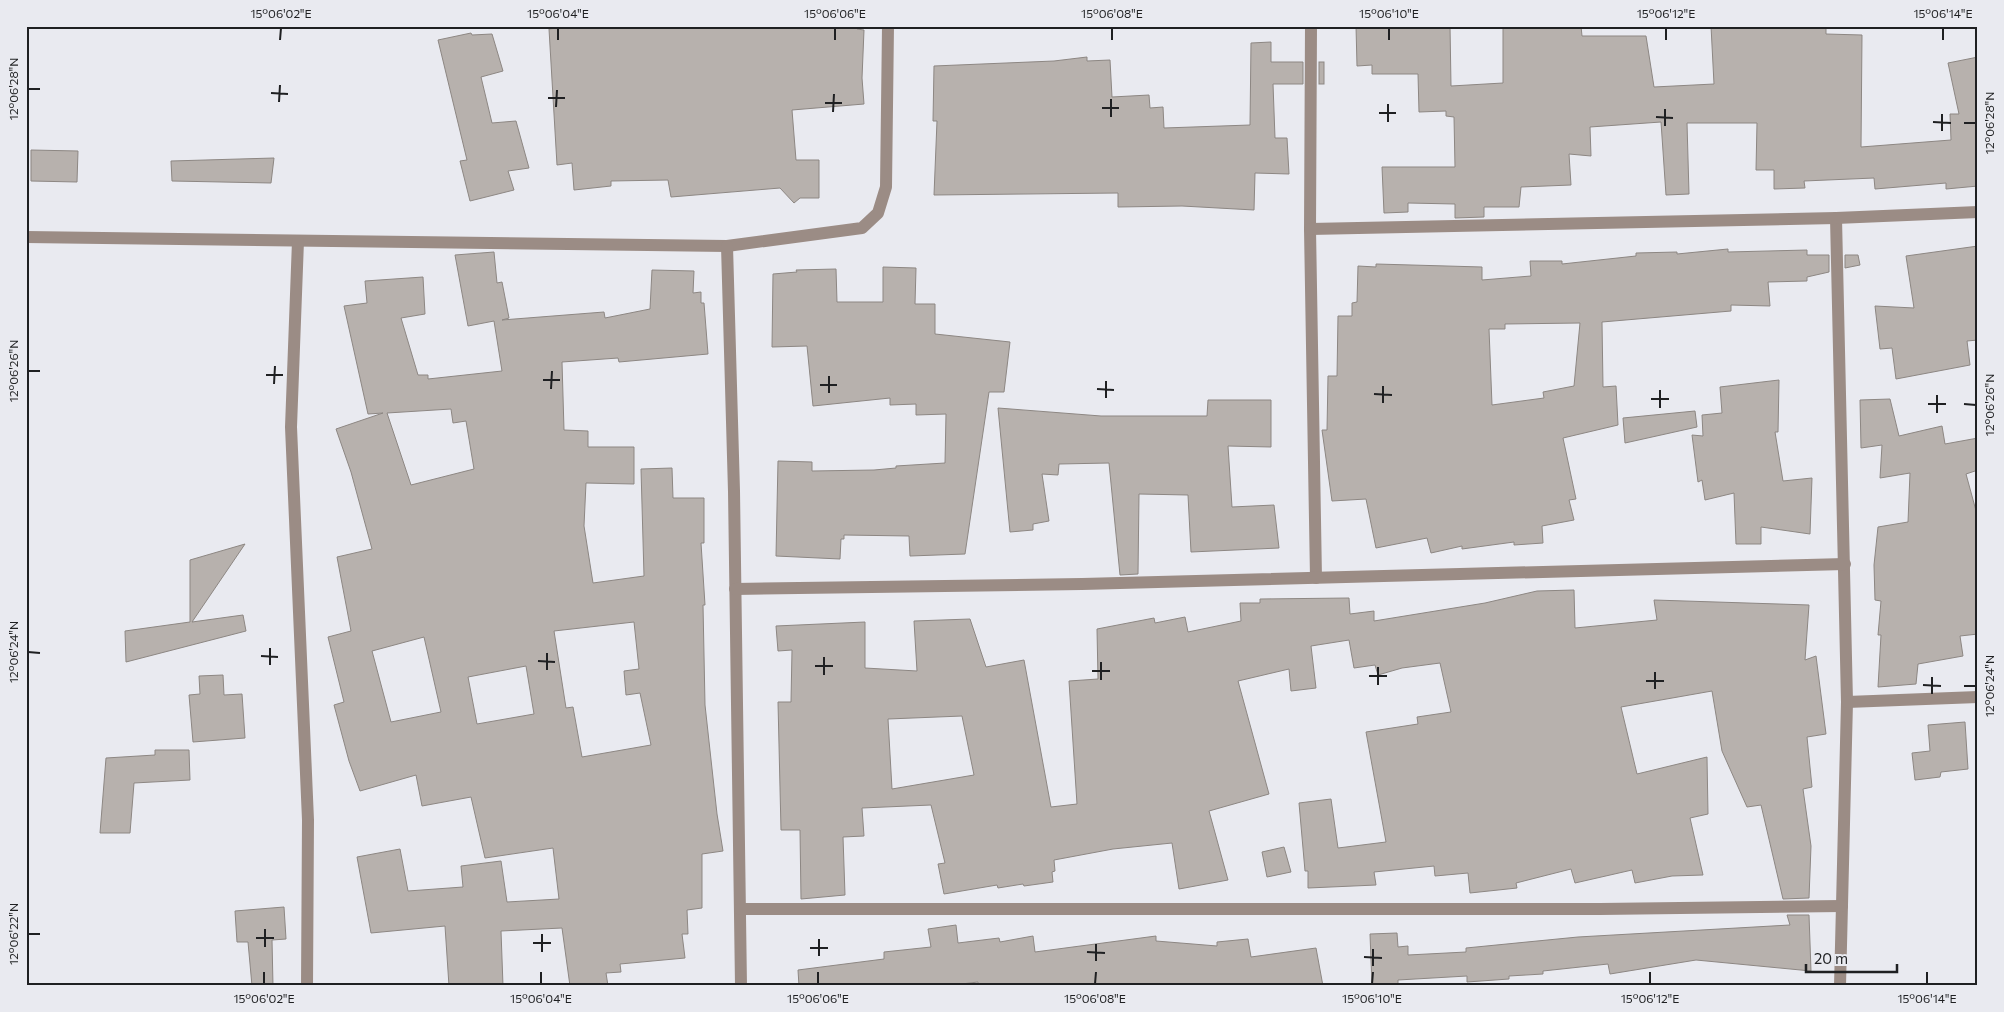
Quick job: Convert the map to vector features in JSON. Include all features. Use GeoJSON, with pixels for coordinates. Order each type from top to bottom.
{"type":"FeatureCollection","features":[{"type":"Feature","properties":{"kind":"street"},"geometry":{"type":"LineString","coordinates":[[26,237],[727,246],[862,228],[878,213],[886,187],[888,26]]}},
{"type":"Feature","properties":{"kind":"street"},"geometry":{"type":"LineString","coordinates":[[1310,26],[1310,229],[1316,578]]}},
{"type":"Feature","properties":{"kind":"street"},"geometry":{"type":"LineString","coordinates":[[1310,229],[1836,218],[1978,212]]}},
{"type":"Feature","properties":{"kind":"street"},"geometry":{"type":"LineString","coordinates":[[1836,218],[1847,702],[1840,986]]}},
{"type":"Feature","properties":{"kind":"street"},"geometry":{"type":"LineString","coordinates":[[298,241],[291,427],[308,820],[307,986]]}},
{"type":"Feature","properties":{"kind":"street"},"geometry":{"type":"LineString","coordinates":[[727,246],[741,986]]}},
{"type":"Feature","properties":{"kind":"street"},"geometry":{"type":"LineString","coordinates":[[734,590],[1316,578],[1845,564]]}},
{"type":"Feature","properties":{"kind":"street"},"geometry":{"type":"LineString","coordinates":[[1847,702],[1978,698]]}},
{"type":"Feature","properties":{"kind":"street"},"geometry":{"type":"LineString","coordinates":[[740,909],[1600,909],[1842,906]]}},
{"type":"Feature","properties":{"kind":"building"},"geometry":{"type":"Polygon","coordinates":[[[573,26],[856,26],[857,29],[864,30],[862,78],[864,104],[792,110],[796,160],[819,160],[819,198],[800,198],[794,203],[780,188],[671,197],[668,180],[611,181],[611,186],[574,190],[572,163],[557,165],[549,29],[573,26]]]}},
{"type":"Feature","properties":{"kind":"building"},"geometry":{"type":"Polygon","coordinates":[[[1356,26],[1450,26],[1451,86],[1503,83],[1503,26],[1581,26],[1582,36],[1646,36],[1654,87],[1714,84],[1711,26],[1826,26],[1826,34],[1862,35],[1861,147],[1951,140],[1950,114],[1959,114],[1948,63],[1978,57],[1978,186],[1946,189],[1946,183],[1875,189],[1874,178],[1804,181],[1805,188],[1774,189],[1774,170],[1756,170],[1757,123],[1687,123],[1689,194],[1666,195],[1661,122],[1590,127],[1591,156],[1569,154],[1571,185],[1521,187],[1519,207],[1484,207],[1484,217],[1455,218],[1455,204],[1408,203],[1408,212],[1384,213],[1382,167],[1455,167],[1454,117],[1446,116],[1446,111],[1419,112],[1418,74],[1372,74],[1372,65],[1357,66],[1356,26]]]}},
{"type":"Feature","properties":{"kind":"building"},"geometry":{"type":"Polygon","coordinates":[[[471,33],[472,35],[492,34],[503,71],[481,77],[492,123],[516,121],[529,168],[508,171],[514,190],[470,201],[460,161],[467,160],[438,40],[471,33]]]}},
{"type":"Feature","properties":{"kind":"building"},"geometry":{"type":"Polygon","coordinates":[[[1271,42],[1271,62],[1303,62],[1303,84],[1273,84],[1275,138],[1287,138],[1289,174],[1255,173],[1254,210],[1182,206],[1118,207],[1118,193],[934,195],[937,121],[933,121],[934,66],[1054,61],[1087,57],[1087,61],[1110,60],[1112,97],[1149,95],[1150,108],[1163,107],[1164,128],[1250,125],[1251,43],[1271,42]]]}},
{"type":"Feature","properties":{"kind":"building"},"geometry":{"type":"Polygon","coordinates":[[[1319,62],[1324,62],[1324,84],[1319,84],[1319,62]]]}},
{"type":"Feature","properties":{"kind":"building"},"geometry":{"type":"Polygon","coordinates":[[[31,150],[78,151],[77,182],[31,181],[31,150]]]}},
{"type":"Feature","properties":{"kind":"building"},"geometry":{"type":"Polygon","coordinates":[[[274,158],[271,183],[172,181],[171,161],[274,158]]]}},
{"type":"Feature","properties":{"kind":"building"},"geometry":{"type":"Polygon","coordinates":[[[1978,246],[1978,340],[1967,341],[1970,365],[1896,379],[1892,348],[1880,349],[1875,306],[1914,308],[1906,256],[1978,246]]]}},
{"type":"Feature","properties":{"kind":"building"},"geometry":{"type":"Polygon","coordinates":[[[1728,249],[1728,252],[1807,250],[1807,255],[1829,255],[1829,272],[1807,277],[1807,281],[1768,282],[1770,306],[1731,305],[1731,311],[1602,322],[1603,387],[1616,386],[1618,425],[1563,438],[1576,499],[1569,500],[1574,520],[1542,526],[1543,543],[1514,545],[1514,542],[1462,549],[1462,546],[1431,553],[1427,538],[1376,548],[1366,499],[1332,501],[1322,430],[1327,430],[1328,376],[1337,376],[1338,316],[1352,316],[1352,303],[1357,302],[1358,266],[1376,267],[1376,264],[1482,267],[1482,280],[1531,276],[1530,261],[1562,261],[1562,264],[1636,256],[1636,253],[1677,252],[1677,254],[1728,249]],[[1580,323],[1505,324],[1505,329],[1489,329],[1492,405],[1544,398],[1543,392],[1574,386],[1580,323]]]}},
{"type":"Feature","properties":{"kind":"building"},"geometry":{"type":"Polygon","coordinates":[[[494,252],[497,283],[502,282],[509,318],[502,320],[604,312],[605,318],[650,309],[652,270],[694,271],[693,293],[701,292],[701,303],[704,303],[708,354],[619,362],[618,358],[562,362],[564,430],[588,431],[588,447],[634,447],[634,484],[586,483],[584,526],[593,583],[644,576],[641,469],[672,468],[673,498],[704,498],[704,543],[701,543],[705,605],[703,605],[705,705],[723,851],[702,854],[702,908],[687,910],[688,934],[682,934],[685,958],[620,964],[621,972],[606,973],[608,986],[570,986],[562,928],[501,931],[503,986],[449,986],[445,926],[371,933],[357,857],[400,849],[408,891],[463,887],[461,866],[501,861],[507,902],[559,899],[553,848],[485,858],[471,797],[422,806],[416,775],[360,791],[349,761],[334,705],[344,702],[328,637],[351,631],[337,557],[372,549],[351,472],[336,429],[383,413],[368,414],[344,306],[367,303],[365,281],[423,277],[425,314],[401,318],[418,375],[428,375],[428,379],[502,371],[494,321],[468,326],[455,255],[494,252]],[[451,409],[387,413],[411,485],[474,469],[466,421],[453,423],[451,409]],[[634,622],[554,631],[566,708],[573,707],[582,757],[651,745],[640,693],[626,695],[624,671],[639,669],[634,622]],[[424,637],[372,651],[391,722],[441,712],[424,637]],[[526,666],[468,677],[477,724],[534,714],[526,666]]]}},
{"type":"Feature","properties":{"kind":"building"},"geometry":{"type":"Polygon","coordinates":[[[1845,255],[1858,255],[1860,265],[1845,268],[1845,255]]]}},
{"type":"Feature","properties":{"kind":"building"},"geometry":{"type":"Polygon","coordinates":[[[883,267],[916,268],[915,304],[935,304],[935,334],[1010,342],[1004,392],[989,392],[965,554],[910,556],[909,536],[844,535],[844,539],[841,539],[840,559],[776,556],[778,461],[812,462],[812,471],[874,470],[896,468],[896,466],[945,463],[946,414],[916,415],[916,404],[890,405],[890,398],[813,406],[807,346],[772,347],[773,274],[797,272],[796,270],[836,269],[837,302],[883,302],[883,267]]]}},
{"type":"Feature","properties":{"kind":"building"},"geometry":{"type":"Polygon","coordinates":[[[1779,380],[1778,432],[1775,432],[1783,481],[1812,478],[1810,534],[1761,527],[1761,544],[1736,544],[1734,493],[1705,500],[1702,480],[1698,482],[1692,435],[1703,436],[1702,415],[1722,413],[1720,387],[1779,380]]]}},
{"type":"Feature","properties":{"kind":"building"},"geometry":{"type":"Polygon","coordinates":[[[1890,399],[1899,436],[1942,426],[1945,444],[1978,438],[1978,470],[1966,474],[1978,518],[1978,634],[1960,636],[1963,656],[1918,664],[1916,684],[1878,687],[1881,635],[1878,635],[1881,601],[1875,600],[1874,565],[1878,527],[1908,522],[1910,473],[1880,478],[1882,445],[1861,448],[1860,400],[1890,399]]]}},
{"type":"Feature","properties":{"kind":"building"},"geometry":{"type":"Polygon","coordinates":[[[1208,400],[1271,400],[1271,447],[1228,446],[1232,507],[1274,505],[1279,548],[1191,552],[1188,495],[1139,494],[1138,574],[1120,575],[1109,463],[1059,464],[1058,475],[1042,474],[1049,521],[1033,524],[1033,530],[1010,532],[998,408],[1101,416],[1207,416],[1208,400]]]}},
{"type":"Feature","properties":{"kind":"building"},"geometry":{"type":"Polygon","coordinates":[[[1695,411],[1697,427],[1625,443],[1623,418],[1695,411]]]}},
{"type":"Feature","properties":{"kind":"building"},"geometry":{"type":"Polygon","coordinates":[[[245,544],[192,622],[243,615],[246,631],[126,662],[125,631],[190,622],[190,560],[245,544]]]}},
{"type":"Feature","properties":{"kind":"building"},"geometry":{"type":"Polygon","coordinates":[[[1574,590],[1575,628],[1657,620],[1654,600],[1809,605],[1805,660],[1816,656],[1826,734],[1807,737],[1812,787],[1803,789],[1811,846],[1809,898],[1783,899],[1761,805],[1747,807],[1722,751],[1712,691],[1621,707],[1637,774],[1707,757],[1708,814],[1690,818],[1703,875],[1672,876],[1635,883],[1632,870],[1575,883],[1571,869],[1516,883],[1517,888],[1470,893],[1468,873],[1435,876],[1434,866],[1374,872],[1376,885],[1308,888],[1308,871],[1305,871],[1299,803],[1331,799],[1338,848],[1386,842],[1366,732],[1418,724],[1417,717],[1451,712],[1440,663],[1402,668],[1378,675],[1375,665],[1354,668],[1349,640],[1311,646],[1316,688],[1291,691],[1289,669],[1238,681],[1269,794],[1209,811],[1228,880],[1179,889],[1172,843],[1113,849],[1054,860],[1053,882],[998,888],[997,885],[944,894],[938,864],[945,863],[931,805],[862,808],[864,836],[843,837],[845,895],[801,899],[800,830],[781,830],[778,702],[791,702],[792,650],[778,651],[776,626],[865,622],[865,668],[917,671],[914,621],[970,619],[986,667],[1024,660],[1051,807],[1077,804],[1069,681],[1098,679],[1097,629],[1154,618],[1155,623],[1185,617],[1188,632],[1241,621],[1240,603],[1260,603],[1260,599],[1349,598],[1350,614],[1374,611],[1374,621],[1485,603],[1537,591],[1574,590]],[[962,716],[888,719],[892,789],[974,775],[962,716]]]}},
{"type":"Feature","properties":{"kind":"building"},"geometry":{"type":"Polygon","coordinates":[[[223,675],[224,695],[242,694],[245,738],[193,742],[189,695],[200,694],[199,676],[223,675]]]}},
{"type":"Feature","properties":{"kind":"building"},"geometry":{"type":"Polygon","coordinates":[[[1965,722],[1968,769],[1941,772],[1940,777],[1915,780],[1912,753],[1930,751],[1928,725],[1965,722]]]}},
{"type":"Feature","properties":{"kind":"building"},"geometry":{"type":"Polygon","coordinates":[[[155,750],[189,750],[190,780],[134,783],[130,833],[100,833],[106,758],[155,755],[155,750]]]}},
{"type":"Feature","properties":{"kind":"building"},"geometry":{"type":"Polygon","coordinates":[[[1284,847],[1291,872],[1267,877],[1262,852],[1284,847]]]}},
{"type":"Feature","properties":{"kind":"building"},"geometry":{"type":"Polygon","coordinates":[[[284,907],[286,939],[272,940],[273,986],[252,986],[248,942],[237,942],[235,911],[284,907]]]}},
{"type":"Feature","properties":{"kind":"building"},"geometry":{"type":"Polygon","coordinates":[[[1787,915],[1809,915],[1811,971],[1696,960],[1610,974],[1608,964],[1543,971],[1543,974],[1509,976],[1509,979],[1467,982],[1467,976],[1398,980],[1398,986],[1372,986],[1370,934],[1397,933],[1398,947],[1408,946],[1408,955],[1466,952],[1466,948],[1578,937],[1790,925],[1787,915]]]}},
{"type":"Feature","properties":{"kind":"building"},"geometry":{"type":"Polygon","coordinates":[[[956,925],[958,943],[999,938],[1000,942],[1033,936],[1035,952],[1156,936],[1156,941],[1217,946],[1217,942],[1248,939],[1251,957],[1316,948],[1323,986],[978,986],[978,982],[945,986],[799,986],[798,970],[884,959],[884,952],[931,947],[928,929],[956,925]]]}}]}
